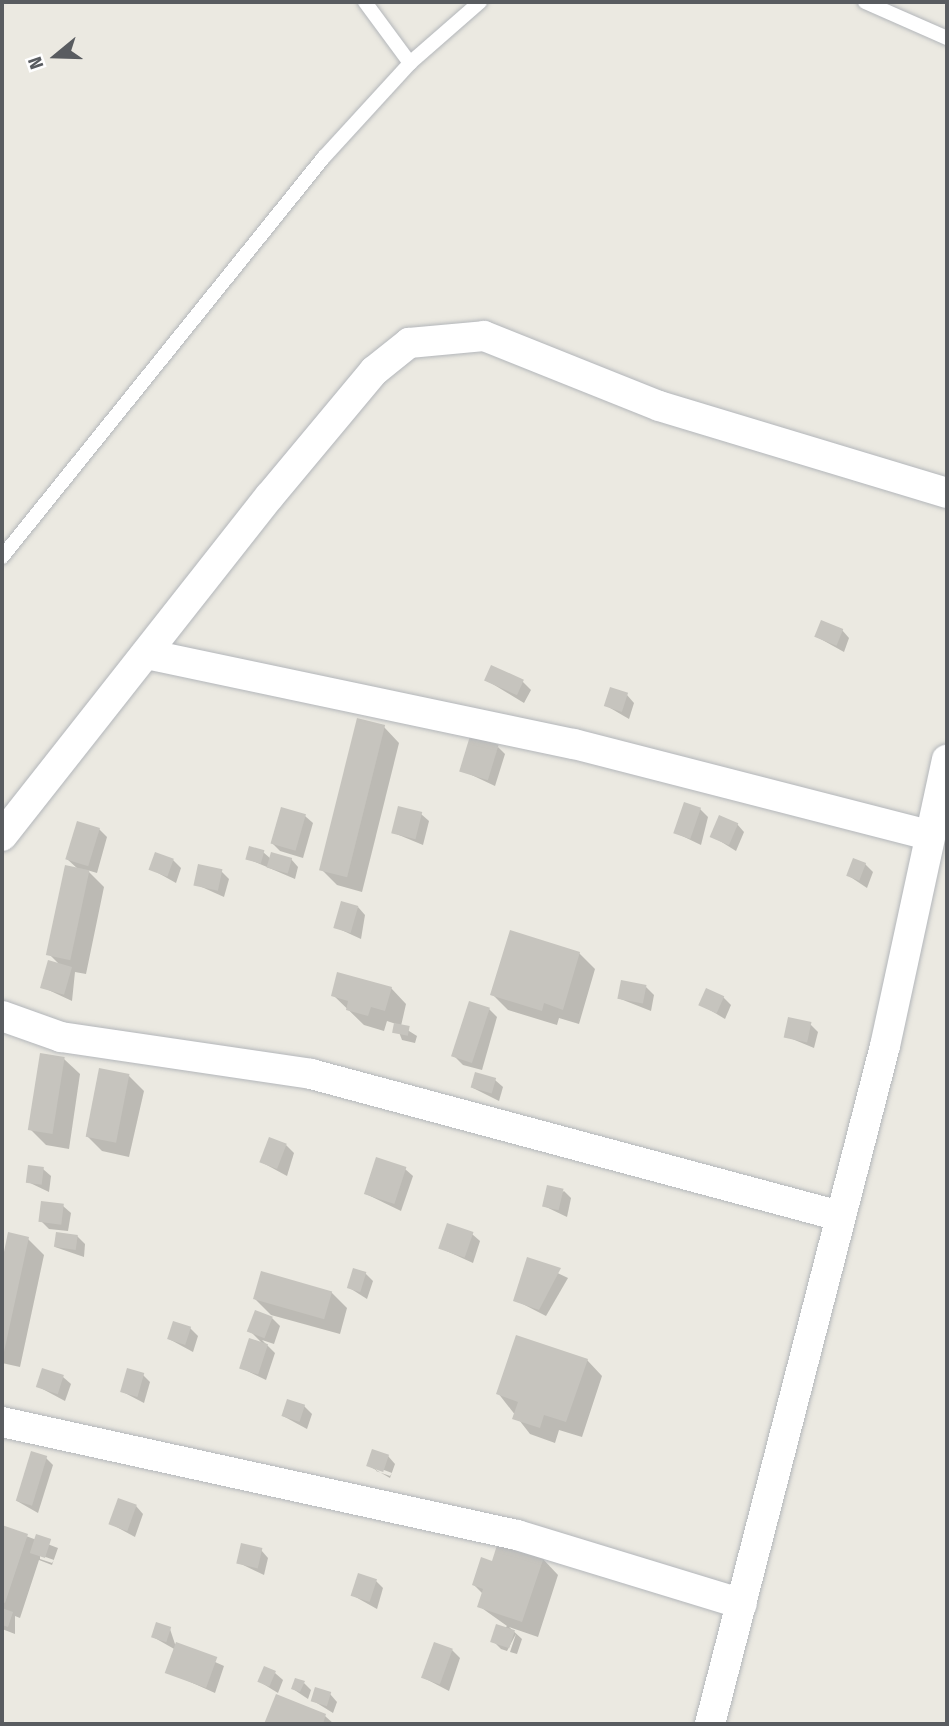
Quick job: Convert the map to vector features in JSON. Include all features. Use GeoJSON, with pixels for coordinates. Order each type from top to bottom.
{"type":"FeatureCollection","features":[{"type":"Feature","properties":{"kind":"street"},"geometry":{"type":"LineString","coordinates":[[2,836],[374,371],[408,343],[440,335],[484,336],[659,406],[947,493]]}},
{"type":"Feature","properties":{"kind":"street"},"geometry":{"type":"LineString","coordinates":[[146,654],[574,744],[929,835]]}},
{"type":"Feature","properties":{"kind":"street"},"geometry":{"type":"LineString","coordinates":[[710,1724],[885,1046],[947,760]]}},
{"type":"Feature","properties":{"kind":"street"},"geometry":{"type":"LineString","coordinates":[[2,1016],[61,1037],[311,1073],[841,1216]]}},
{"type":"Feature","properties":{"kind":"street"},"geometry":{"type":"LineString","coordinates":[[2,1422],[517,1535],[742,1604]]}},
{"type":"Feature","properties":{"kind":"lane"},"geometry":{"type":"LineString","coordinates":[[365,2],[410,62]]}},
{"type":"Feature","properties":{"kind":"lane"},"geometry":{"type":"LineString","coordinates":[[2,557],[324,157],[410,62],[480,2]]}},
{"type":"Feature","properties":{"kind":"lane"},"geometry":{"type":"LineString","coordinates":[[865,2],[947,38]]}},
{"type":"Feature","properties":{"kind":"building"},"geometry":{"type":"Polygon","coordinates":[[[821,620],[843,629],[837,646],[814,637],[821,620]]]}},
{"type":"Feature","properties":{"kind":"building"},"geometry":{"type":"Polygon","coordinates":[[[491,665],[524,680],[517,695],[484,681],[491,665]]]}},
{"type":"Feature","properties":{"kind":"building"},"geometry":{"type":"Polygon","coordinates":[[[610,687],[628,693],[622,712],[604,706],[610,687]]]}},
{"type":"Feature","properties":{"kind":"building"},"geometry":{"type":"Polygon","coordinates":[[[357,718],[385,725],[347,877],[319,870],[357,718]]]}},
{"type":"Feature","properties":{"kind":"building"},"geometry":{"type":"Polygon","coordinates":[[[470,736],[499,745],[488,780],[459,771],[470,736]]]}},
{"type":"Feature","properties":{"kind":"building"},"geometry":{"type":"Polygon","coordinates":[[[684,802],[701,808],[690,839],[673,833],[684,802]]]}},
{"type":"Feature","properties":{"kind":"building"},"geometry":{"type":"Polygon","coordinates":[[[398,806],[422,812],[415,839],[391,833],[398,806]]]}},
{"type":"Feature","properties":{"kind":"building"},"geometry":{"type":"Polygon","coordinates":[[[281,807],[306,814],[296,851],[271,844],[281,807]]]}},
{"type":"Feature","properties":{"kind":"building"},"geometry":{"type":"Polygon","coordinates":[[[719,815],[738,823],[729,845],[710,837],[719,815]]]}},
{"type":"Feature","properties":{"kind":"building"},"geometry":{"type":"Polygon","coordinates":[[[77,821],[100,828],[88,866],[65,859],[77,821]]]}},
{"type":"Feature","properties":{"kind":"building"},"geometry":{"type":"Polygon","coordinates":[[[249,846],[264,850],[261,864],[245,860],[249,846]]]}},
{"type":"Feature","properties":{"kind":"building"},"geometry":{"type":"Polygon","coordinates":[[[155,852],[174,859],[167,877],[149,870],[155,852]]]}},
{"type":"Feature","properties":{"kind":"building"},"geometry":{"type":"Polygon","coordinates":[[[271,852],[292,858],[288,873],[267,867],[271,852]]]}},
{"type":"Feature","properties":{"kind":"building"},"geometry":{"type":"Polygon","coordinates":[[[853,858],[866,863],[859,881],[846,876],[853,858]]]}},
{"type":"Feature","properties":{"kind":"building"},"geometry":{"type":"Polygon","coordinates":[[[198,864],[222,869],[218,891],[193,886],[198,864]]]}},
{"type":"Feature","properties":{"kind":"building"},"geometry":{"type":"Polygon","coordinates":[[[65,865],[89,870],[70,960],[46,955],[65,865]]]}},
{"type":"Feature","properties":{"kind":"building"},"geometry":{"type":"Polygon","coordinates":[[[341,901],[358,906],[351,933],[333,928],[341,901]]]}},
{"type":"Feature","properties":{"kind":"building"},"geometry":{"type":"Polygon","coordinates":[[[510,930],[580,952],[563,1010],[544,1003],[542,1011],[490,995],[510,930]]]}},
{"type":"Feature","properties":{"kind":"building"},"geometry":{"type":"Polygon","coordinates":[[[48,960],[72,967],[64,995],[40,988],[48,960]]]}},
{"type":"Feature","properties":{"kind":"building"},"geometry":{"type":"Polygon","coordinates":[[[337,972],[392,987],[385,1011],[371,1007],[368,1016],[346,1010],[348,1001],[331,996],[337,972]]]}},
{"type":"Feature","properties":{"kind":"building"},"geometry":{"type":"Polygon","coordinates":[[[621,980],[647,985],[643,1004],[617,999],[621,980]]]}},
{"type":"Feature","properties":{"kind":"building"},"geometry":{"type":"Polygon","coordinates":[[[706,988],[724,996],[717,1013],[698,1005],[706,988]]]}},
{"type":"Feature","properties":{"kind":"building"},"geometry":{"type":"Polygon","coordinates":[[[469,1001],[490,1008],[472,1063],[451,1056],[469,1001]]]}},
{"type":"Feature","properties":{"kind":"building"},"geometry":{"type":"Polygon","coordinates":[[[788,1017],[811,1022],[807,1043],[784,1038],[788,1017]]]}},
{"type":"Feature","properties":{"kind":"building"},"geometry":{"type":"Polygon","coordinates":[[[394,1023],[410,1026],[408,1036],[392,1033],[394,1023]]]}},
{"type":"Feature","properties":{"kind":"building"},"geometry":{"type":"Polygon","coordinates":[[[40,1053],[65,1057],[52,1134],[28,1130],[40,1053]]]}},
{"type":"Feature","properties":{"kind":"building"},"geometry":{"type":"Polygon","coordinates":[[[99,1068],[129,1074],[116,1143],[86,1137],[99,1068]]]}},
{"type":"Feature","properties":{"kind":"building"},"geometry":{"type":"Polygon","coordinates":[[[475,1072],[496,1078],[492,1093],[471,1087],[475,1072]]]}},
{"type":"Feature","properties":{"kind":"building"},"geometry":{"type":"Polygon","coordinates":[[[269,1137],[287,1144],[277,1169],[259,1162],[269,1137]]]}},
{"type":"Feature","properties":{"kind":"building"},"geometry":{"type":"Polygon","coordinates":[[[376,1157],[406,1167],[394,1204],[364,1194],[376,1157]]]}},
{"type":"Feature","properties":{"kind":"building"},"geometry":{"type":"Polygon","coordinates":[[[28,1165],[44,1167],[42,1185],[26,1183],[28,1165]]]}},
{"type":"Feature","properties":{"kind":"building"},"geometry":{"type":"Polygon","coordinates":[[[547,1185],[564,1189],[559,1210],[542,1206],[547,1185]]]}},
{"type":"Feature","properties":{"kind":"building"},"geometry":{"type":"Polygon","coordinates":[[[41,1201],[64,1204],[61,1225],[38,1222],[41,1201]]]}},
{"type":"Feature","properties":{"kind":"building"},"geometry":{"type":"Polygon","coordinates":[[[447,1223],[473,1232],[465,1258],[438,1249],[447,1223]]]}},
{"type":"Feature","properties":{"kind":"building"},"geometry":{"type":"Polygon","coordinates":[[[8,1232],[29,1237],[4,1352],[2,1262],[8,1232]]]}},
{"type":"Feature","properties":{"kind":"building"},"geometry":{"type":"Polygon","coordinates":[[[56,1232],[78,1235],[76,1250],[54,1247],[56,1232]]]}},
{"type":"Feature","properties":{"kind":"building"},"geometry":{"type":"Polygon","coordinates":[[[527,1257],[561,1268],[539,1310],[513,1301],[527,1257]]]}},
{"type":"Feature","properties":{"kind":"building"},"geometry":{"type":"Polygon","coordinates":[[[353,1268],[366,1272],[360,1292],[347,1288],[353,1268]]]}},
{"type":"Feature","properties":{"kind":"building"},"geometry":{"type":"Polygon","coordinates":[[[261,1271],[332,1291],[324,1319],[253,1299],[261,1271]]]}},
{"type":"Feature","properties":{"kind":"building"},"geometry":{"type":"Polygon","coordinates":[[[255,1310],[273,1317],[264,1338],[247,1331],[255,1310]]]}},
{"type":"Feature","properties":{"kind":"building"},"geometry":{"type":"Polygon","coordinates":[[[173,1321],[191,1327],[185,1345],[167,1339],[173,1321]]]}},
{"type":"Feature","properties":{"kind":"building"},"geometry":{"type":"Polygon","coordinates":[[[516,1335],[588,1359],[566,1422],[544,1415],[540,1428],[512,1419],[518,1402],[496,1394],[516,1335]]]}},
{"type":"Feature","properties":{"kind":"building"},"geometry":{"type":"Polygon","coordinates":[[[249,1338],[268,1344],[258,1375],[239,1368],[249,1338]]]}},
{"type":"Feature","properties":{"kind":"building"},"geometry":{"type":"Polygon","coordinates":[[[42,1368],[64,1375],[58,1394],[36,1387],[42,1368]]]}},
{"type":"Feature","properties":{"kind":"building"},"geometry":{"type":"Polygon","coordinates":[[[127,1368],[144,1373],[137,1397],[120,1392],[127,1368]]]}},
{"type":"Feature","properties":{"kind":"building"},"geometry":{"type":"Polygon","coordinates":[[[287,1399],[305,1405],[300,1422],[281,1416],[287,1399]]]}},
{"type":"Feature","properties":{"kind":"building"},"geometry":{"type":"Polygon","coordinates":[[[372,1449],[389,1455],[383,1472],[366,1466],[372,1449]]]}},
{"type":"Feature","properties":{"kind":"building"},"geometry":{"type":"Polygon","coordinates":[[[31,1451],[47,1456],[32,1506],[16,1501],[31,1451]]]}},
{"type":"Feature","properties":{"kind":"building"},"geometry":{"type":"Polygon","coordinates":[[[118,1498],[137,1505],[127,1531],[108,1524],[118,1498]]]}},
{"type":"Feature","properties":{"kind":"building"},"geometry":{"type":"Polygon","coordinates":[[[2,1525],[28,1534],[5,1603],[2,1602],[2,1525]]]}},
{"type":"Feature","properties":{"kind":"building"},"geometry":{"type":"Polygon","coordinates":[[[36,1534],[51,1539],[45,1558],[30,1553],[36,1534]]]}},
{"type":"Feature","properties":{"kind":"building"},"geometry":{"type":"Polygon","coordinates":[[[498,1542],[544,1557],[522,1622],[477,1607],[483,1589],[472,1585],[481,1557],[492,1561],[498,1542]]]}},
{"type":"Feature","properties":{"kind":"building"},"geometry":{"type":"Polygon","coordinates":[[[241,1543],[262,1548],[258,1568],[236,1563],[241,1543]]]}},
{"type":"Feature","properties":{"kind":"building"},"geometry":{"type":"Polygon","coordinates":[[[358,1573],[377,1579],[370,1602],[351,1596],[358,1573]]]}},
{"type":"Feature","properties":{"kind":"building"},"geometry":{"type":"Polygon","coordinates":[[[2,1608],[13,1612],[8,1627],[2,1625],[2,1608]]]}},
{"type":"Feature","properties":{"kind":"building"},"geometry":{"type":"Polygon","coordinates":[[[156,1622],[171,1627],[166,1642],[151,1637],[156,1622]]]}},
{"type":"Feature","properties":{"kind":"building"},"geometry":{"type":"Polygon","coordinates":[[[496,1624],[515,1630],[509,1648],[490,1642],[496,1624]]]}},
{"type":"Feature","properties":{"kind":"building"},"geometry":{"type":"Polygon","coordinates":[[[176,1642],[217,1657],[206,1688],[165,1673],[176,1642]]]}},
{"type":"Feature","properties":{"kind":"building"},"geometry":{"type":"Polygon","coordinates":[[[434,1642],[453,1649],[440,1685],[421,1678],[434,1642]]]}},
{"type":"Feature","properties":{"kind":"building"},"geometry":{"type":"Polygon","coordinates":[[[264,1666],[276,1671],[269,1687],[257,1682],[264,1666]]]}},
{"type":"Feature","properties":{"kind":"building"},"geometry":{"type":"Polygon","coordinates":[[[295,1678],[305,1681],[300,1692],[291,1689],[295,1678]]]}},
{"type":"Feature","properties":{"kind":"building"},"geometry":{"type":"Polygon","coordinates":[[[315,1687],[331,1692],[327,1706],[311,1701],[315,1687]]]}},
{"type":"Feature","properties":{"kind":"building"},"geometry":{"type":"Polygon","coordinates":[[[276,1694],[326,1714],[323,1724],[264,1724],[276,1694]]]}}]}
